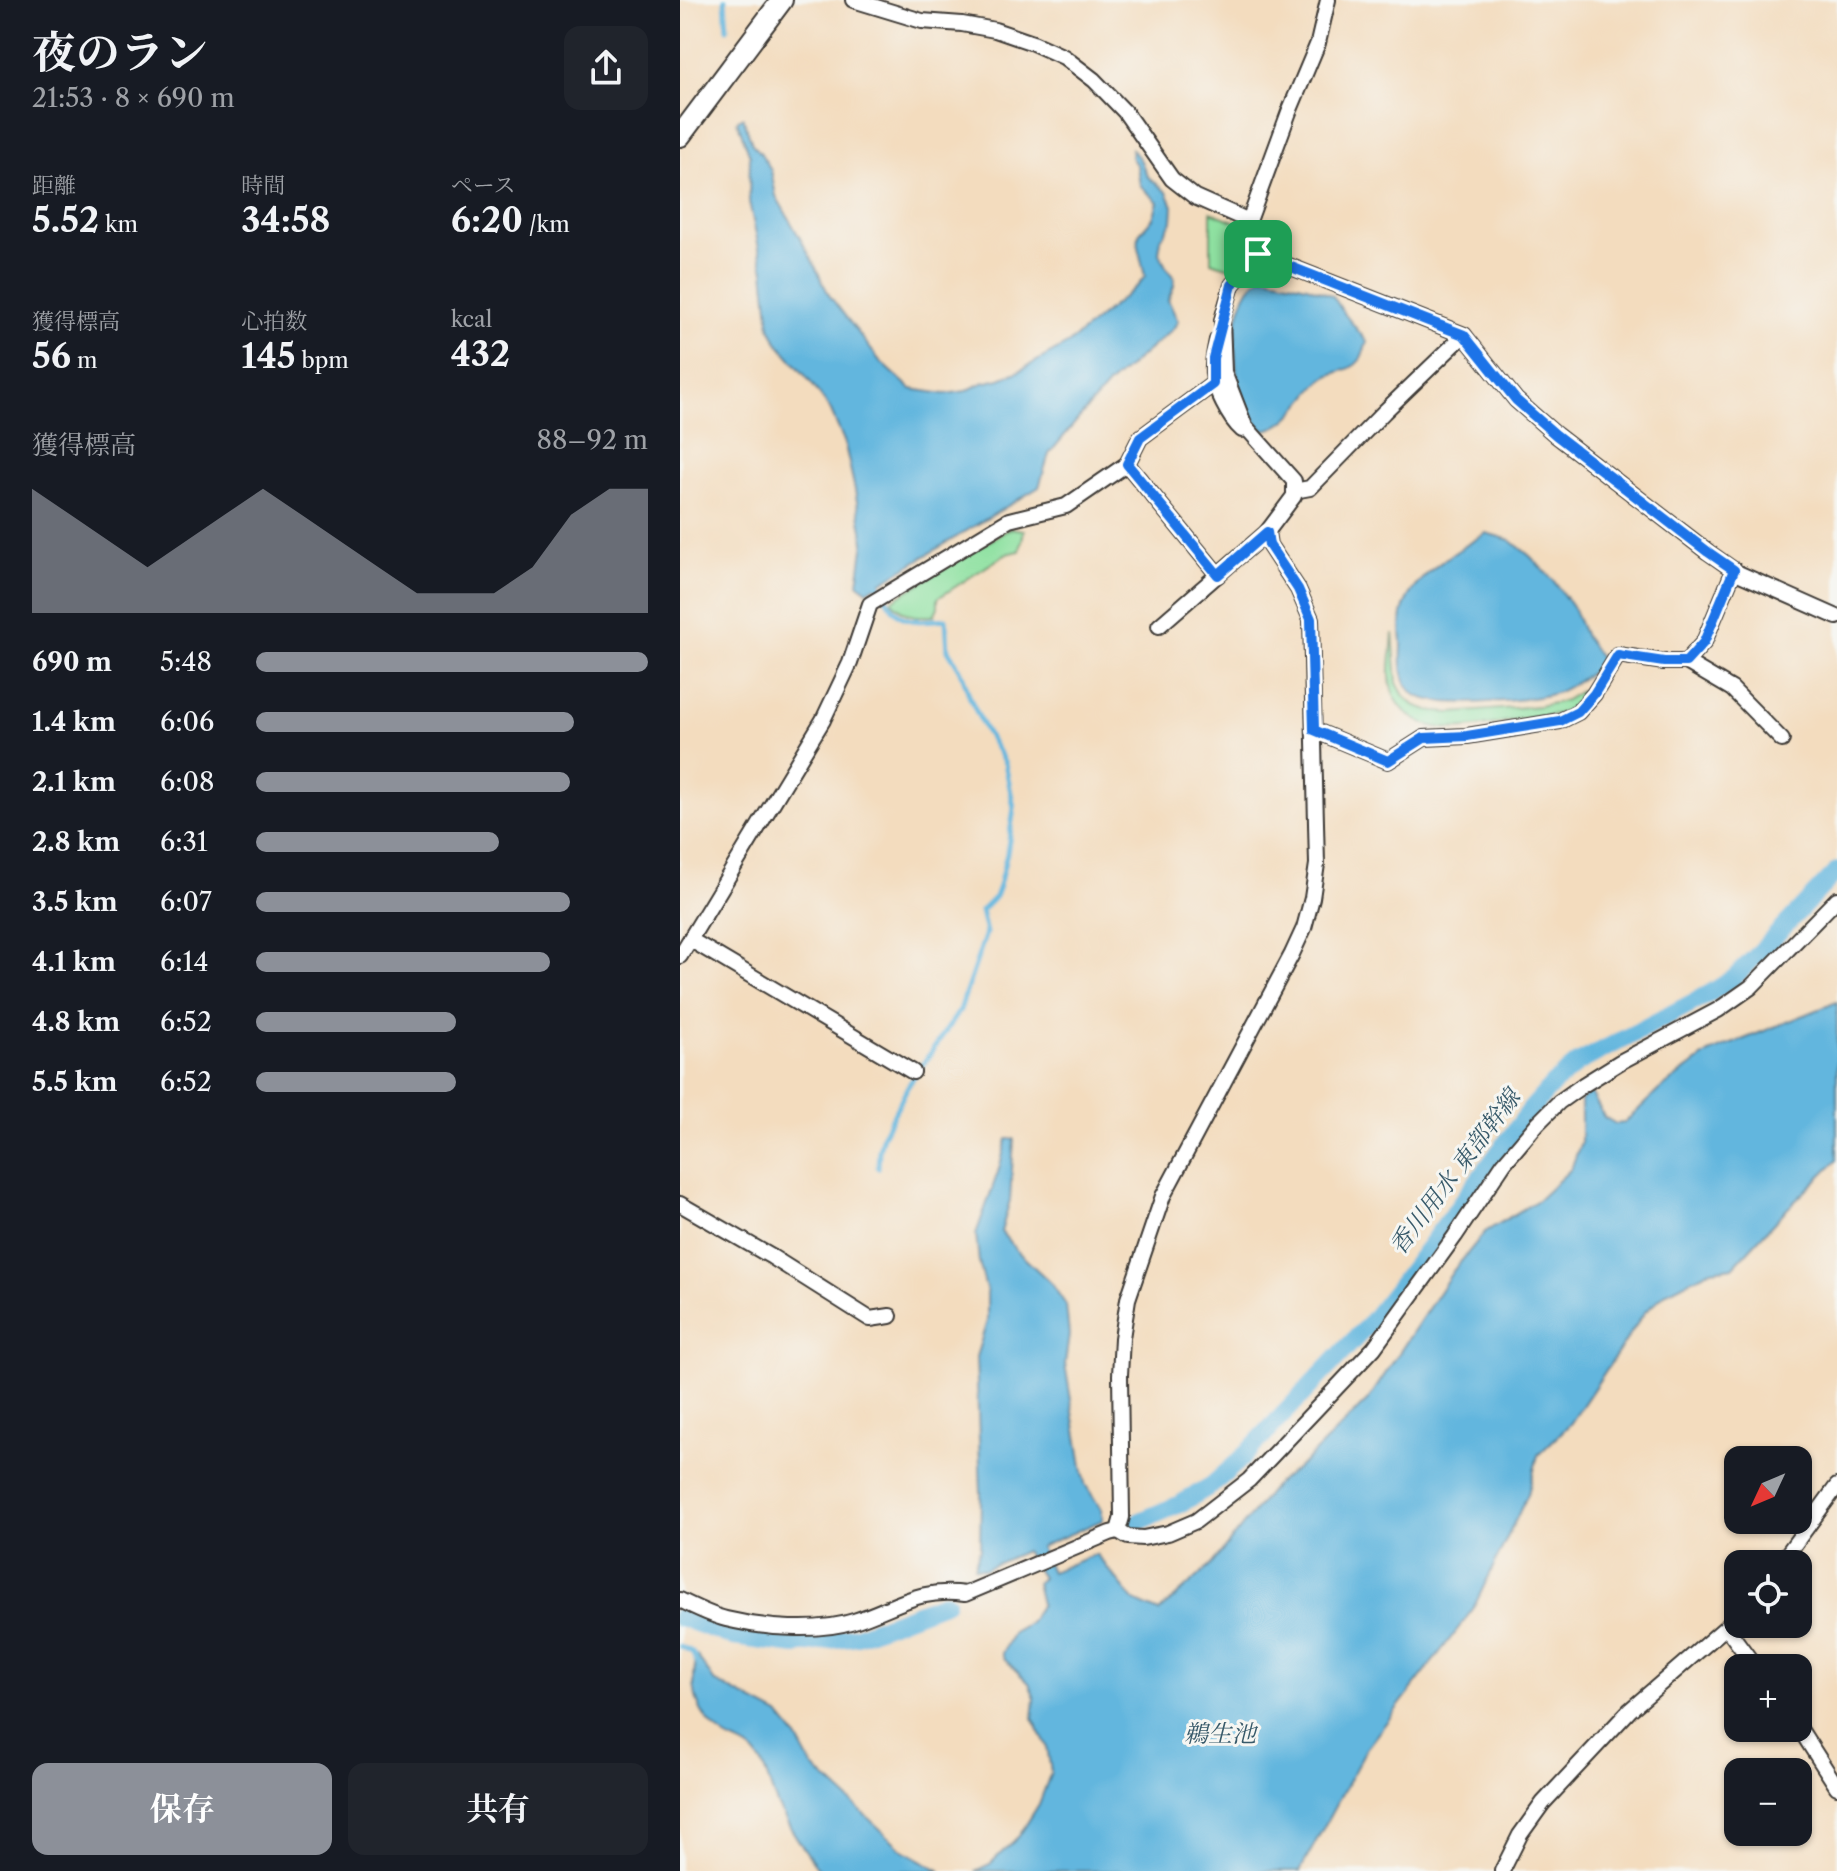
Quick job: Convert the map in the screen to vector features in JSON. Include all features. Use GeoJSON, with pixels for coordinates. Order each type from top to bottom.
{"type":"FeatureCollection","features":[{"type":"Feature","properties":{"kind":"main road"},"geometry":{"type":"LineString","coordinates":[[680,136],[782,0]]}},
{"type":"Feature","properties":{"kind":"street"},"geometry":{"type":"LineString","coordinates":[[853,0],[922,21],[995,30],[1064,57],[1094,80],[1125,112],[1172,179],[1195,197],[1249,221]]}},
{"type":"Feature","properties":{"kind":"street"},"geometry":{"type":"LineString","coordinates":[[1258,254],[1249,221],[1318,43],[1328,0]]}},
{"type":"Feature","properties":{"kind":"street"},"geometry":{"type":"LineString","coordinates":[[1258,254],[1232,285],[1213,358],[1213,384],[1238,427],[1259,441]]}},
{"type":"Feature","properties":{"kind":"street"},"geometry":{"type":"LineString","coordinates":[[1258,254],[1464,335],[1516,400],[1556,435],[1708,552],[1734,570],[1837,617]]}},
{"type":"Feature","properties":{"kind":"street"},"geometry":{"type":"LineString","coordinates":[[1159,626],[1267,532],[1294,496],[1294,481],[1245,426],[1224,372],[1222,320]]}},
{"type":"Feature","properties":{"kind":"street"},"geometry":{"type":"LineString","coordinates":[[1294,491],[1310,488],[1464,335]]}},
{"type":"Feature","properties":{"kind":"street"},"geometry":{"type":"LineString","coordinates":[[680,956],[823,720],[850,663],[870,604],[1009,520],[1066,506],[1127,464],[1140,438],[1213,384]]}},
{"type":"Feature","properties":{"kind":"street"},"geometry":{"type":"LineString","coordinates":[[1127,464],[1218,575]]}},
{"type":"Feature","properties":{"kind":"street"},"geometry":{"type":"LineString","coordinates":[[680,1600],[723,1618],[772,1627],[819,1627],[852,1622],[929,1593],[965,1594],[1114,1532],[1122,1517],[1120,1375],[1128,1299],[1163,1196],[1304,928],[1317,864],[1311,619],[1298,589],[1269,545],[1267,532]]}},
{"type":"Feature","properties":{"kind":"street"},"geometry":{"type":"LineString","coordinates":[[1686,662],[1704,642],[1734,570]]}},
{"type":"Feature","properties":{"kind":"street"},"geometry":{"type":"LineString","coordinates":[[1314,730],[1388,761],[1424,738],[1467,736],[1560,721],[1578,712],[1594,694],[1618,655],[1686,662],[1732,689],[1782,740]]}},
{"type":"Feature","properties":{"kind":"street"},"geometry":{"type":"LineString","coordinates":[[1114,1532],[1143,1538],[1168,1533],[1196,1521],[1249,1480],[1374,1348],[1504,1163],[1559,1102],[1620,1062],[1718,1010],[1751,987],[1837,899]]}},
{"type":"Feature","properties":{"kind":"street"},"geometry":{"type":"LineString","coordinates":[[691,940],[913,1072]]}},
{"type":"Feature","properties":{"kind":"street"},"geometry":{"type":"LineString","coordinates":[[680,1204],[870,1319],[890,1316]]}},
{"type":"Feature","properties":{"kind":"street"},"geometry":{"type":"LineString","coordinates":[[1790,1550],[1837,1486]]}},
{"type":"Feature","properties":{"kind":"street"},"geometry":{"type":"LineString","coordinates":[[1502,1871],[1520,1835],[1543,1803],[1630,1710],[1724,1629]]}},
{"type":"Feature","properties":{"kind":"street"},"geometry":{"type":"LineString","coordinates":[[1808,1742],[1837,1787]]}},
{"type":"Feature","properties":{"kind":"green space"},"geometry":{"type":"Polygon","coordinates":[[[1211,212],[1244,225],[1249,252],[1237,270],[1211,262],[1211,212]]]}},
{"type":"Feature","properties":{"kind":"green space"},"geometry":{"type":"Polygon","coordinates":[[[1011,528],[1024,530],[1020,551],[1006,554],[938,598],[934,616],[910,615],[891,601],[1011,528]]]}},
{"type":"Feature","properties":{"kind":"green space"},"geometry":{"type":"Polygon","coordinates":[[[1393,633],[1397,683],[1404,696],[1414,705],[1434,712],[1539,706],[1564,701],[1599,680],[1577,702],[1557,714],[1470,728],[1436,727],[1420,722],[1407,713],[1396,699],[1390,676],[1393,633]]]}},
{"type":"Feature","properties":{"kind":"water"},"geometry":{"type":"Polygon","coordinates":[[[743,117],[752,144],[771,170],[776,196],[829,295],[880,361],[911,389],[945,394],[966,391],[1017,372],[1069,343],[1138,285],[1145,276],[1138,247],[1139,234],[1153,218],[1158,202],[1140,185],[1137,166],[1131,157],[1132,149],[1147,176],[1167,192],[1173,206],[1172,221],[1161,239],[1159,252],[1174,278],[1168,300],[1178,321],[1173,329],[1109,384],[1079,418],[1049,454],[1039,487],[867,591],[858,583],[864,542],[844,441],[830,409],[777,342],[770,327],[764,271],[749,202],[750,156],[737,121],[743,117]]]}},
{"type":"Feature","properties":{"kind":"water"},"geometry":{"type":"Polygon","coordinates":[[[1263,276],[1307,286],[1333,296],[1367,342],[1356,364],[1325,377],[1288,418],[1263,430],[1245,402],[1235,352],[1238,318],[1243,303],[1250,287],[1263,276]]]}},
{"type":"Feature","properties":{"kind":"water"},"geometry":{"type":"Polygon","coordinates":[[[1486,533],[1510,540],[1553,580],[1574,610],[1585,637],[1604,663],[1564,689],[1540,697],[1459,703],[1423,698],[1413,693],[1404,677],[1403,610],[1408,598],[1426,575],[1486,533]]]}},
{"type":"Feature","properties":{"kind":"water","name":"鵜生池"},"geometry":{"type":"Polygon","coordinates":[[[1837,1002],[1837,1160],[1733,1267],[1711,1270],[1667,1292],[1645,1312],[1570,1424],[1538,1455],[1528,1494],[1473,1609],[1366,1749],[1300,1871],[975,1871],[990,1864],[1019,1836],[1039,1804],[1051,1772],[1047,1746],[1033,1718],[1035,1699],[1029,1683],[1004,1659],[1002,1653],[1013,1632],[1030,1622],[1041,1604],[1036,1583],[1042,1578],[1025,1551],[985,1569],[974,1567],[980,1549],[981,1494],[976,1357],[987,1321],[987,1293],[976,1234],[1007,1139],[1014,1139],[1010,1200],[1001,1232],[1051,1283],[1066,1305],[1069,1335],[1065,1364],[1085,1484],[1101,1509],[1103,1520],[1040,1547],[1051,1572],[1096,1554],[1134,1601],[1159,1612],[1211,1565],[1276,1484],[1305,1462],[1368,1400],[1453,1271],[1485,1232],[1538,1200],[1571,1169],[1581,1142],[1581,1100],[1591,1092],[1604,1117],[1616,1124],[1624,1123],[1659,1090],[1709,1053],[1837,1002]]]}},
{"type":"Feature","properties":{"kind":"water"},"geometry":{"type":"Polygon","coordinates":[[[697,1656],[714,1681],[779,1715],[796,1736],[812,1766],[903,1850],[941,1871],[820,1871],[779,1808],[758,1758],[716,1729],[702,1711],[694,1680],[697,1656]]]}},
{"type":"Feature","properties":{"kind":"waterway"},"geometry":{"type":"LineString","coordinates":[[725,0],[727,29]]}},
{"type":"Feature","properties":{"kind":"waterway"},"geometry":{"type":"LineString","coordinates":[[876,580],[889,604],[902,616],[919,621],[946,619],[948,650],[961,671],[985,730],[1005,763],[1014,808],[999,886],[995,897],[981,911],[986,933],[960,1010],[908,1086],[883,1135],[878,1168]]}},
{"type":"Feature","properties":{"kind":"waterway","name":"香川用水 東部幹線"},"geometry":{"type":"LineString","coordinates":[[1131,1525],[1180,1504],[1212,1485],[1240,1460],[1371,1322],[1530,1110],[1553,1084],[1578,1063],[1734,978],[1837,871]]}},
{"type":"Feature","properties":{"kind":"waterway","name":"香川用水 東部幹線"},"geometry":{"type":"LineString","coordinates":[[680,1617],[733,1637],[795,1645],[857,1636],[946,1602]]}},
{"type":"Feature","properties":{"kind":"waterway"},"geometry":{"type":"LineString","coordinates":[[680,1646],[692,1652],[698,1665]]}},
{"type":"Feature","properties":{"kind":"route"},"geometry":{"type":"LineString","coordinates":[[1258,254],[1464,335],[1516,400],[1556,435],[1734,570],[1704,642],[1686,662],[1618,655],[1594,694],[1578,712],[1560,721],[1467,736],[1424,738],[1388,761],[1314,730],[1311,619],[1298,589],[1269,545],[1267,532],[1218,575],[1127,464],[1140,438],[1213,384],[1213,358],[1232,285],[1258,254]]}}]}
